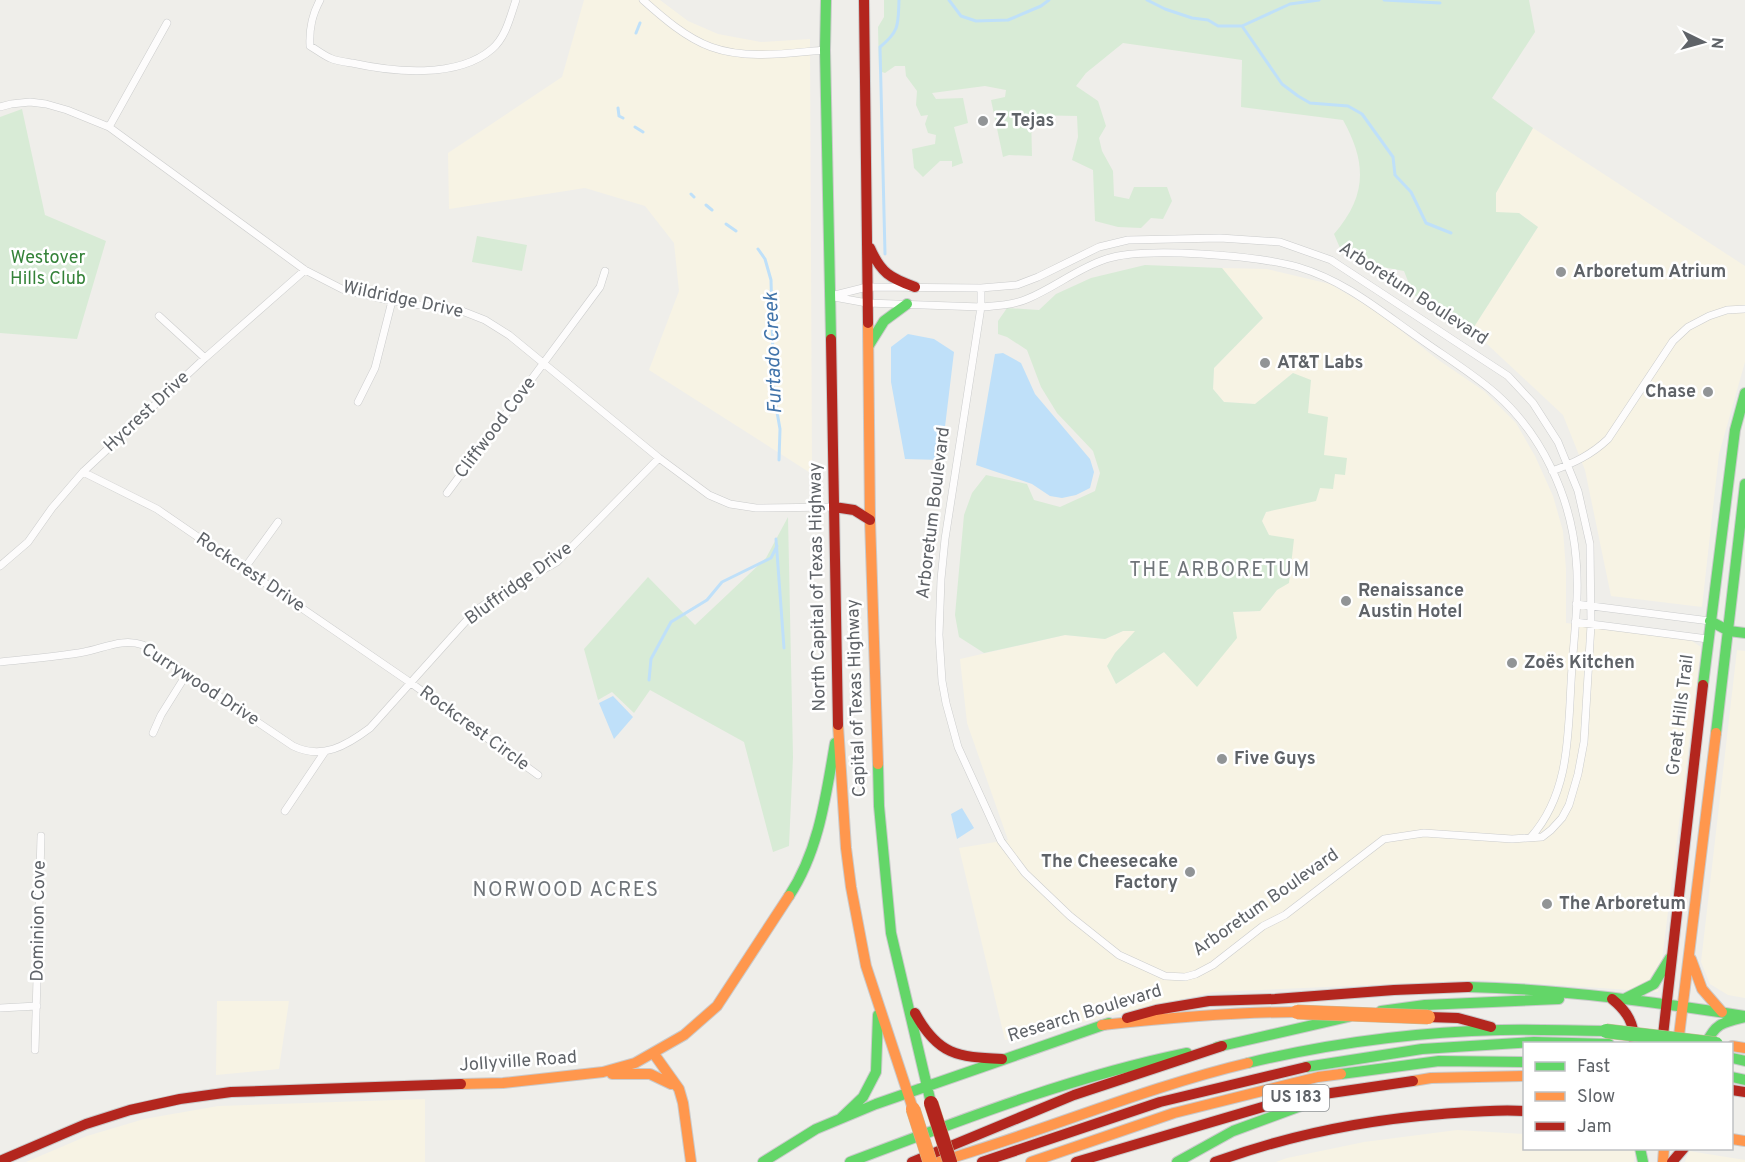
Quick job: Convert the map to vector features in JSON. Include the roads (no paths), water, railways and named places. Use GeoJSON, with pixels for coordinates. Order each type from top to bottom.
{"type":"FeatureCollection","features":[{"type":"Feature","properties":{"kind":"main road","name":"North Capital of Texas Highway"},"geometry":{"type":"LineString","coordinates":[[826,0],[825,50],[838,722],[846,848],[866,966],[930,1162]]}},
{"type":"Feature","properties":{"kind":"main road"},"geometry":{"type":"LineString","coordinates":[[864,0],[867,287]]}},
{"type":"Feature","properties":{"kind":"main road"},"geometry":{"type":"LineString","coordinates":[[867,240],[877,266],[882,272],[915,287]]}},
{"type":"Feature","properties":{"kind":"main road","name":"Capital of Texas Highway"},"geometry":{"type":"LineString","coordinates":[[867,287],[870,520],[879,806],[891,933],[926,1087],[950,1162]]}},
{"type":"Feature","properties":{"kind":"main road"},"geometry":{"type":"LineString","coordinates":[[868,347],[882,321],[889,314],[907,304]]}},
{"type":"Feature","properties":{"kind":"main road","name":"Great Hills Trail"},"geometry":{"type":"LineString","coordinates":[[1662,1042],[1710,621],[1735,430],[1745,393]]}},
{"type":"Feature","properties":{"kind":"main road","name":"Great Hills Trail"},"geometry":{"type":"LineString","coordinates":[[1678,1042],[1745,484]]}},
{"type":"Feature","properties":{"kind":"main road"},"geometry":{"type":"LineString","coordinates":[[834,507],[852,508],[870,520]]}},
{"type":"Feature","properties":{"kind":"main road"},"geometry":{"type":"LineString","coordinates":[[1710,621],[1729,631],[1745,633]]}},
{"type":"Feature","properties":{"kind":"main road"},"geometry":{"type":"LineString","coordinates":[[1708,639],[1729,631]]}},
{"type":"Feature","properties":{"kind":"main road","name":"Jollyville Road"},"geometry":{"type":"LineString","coordinates":[[0,1161],[86,1124],[130,1110],[180,1099],[231,1092],[503,1083],[603,1072],[636,1063],[654,1054],[684,1035],[717,1006],[795,887],[811,851],[824,806],[838,722]]}},
{"type":"Feature","properties":{"kind":"main road"},"geometry":{"type":"LineString","coordinates":[[1634,1042],[1635,1032],[1632,1020],[1616,1000],[1651,989],[1673,953]]}},
{"type":"Feature","properties":{"kind":"main road"},"geometry":{"type":"LineString","coordinates":[[1689,953],[1696,980],[1704,994],[1722,1012]]}},
{"type":"Feature","properties":{"kind":"main road","name":"Research Boulevard"},"geometry":{"type":"LineString","coordinates":[[763,1162],[816,1129],[908,1092],[1102,1025],[1156,1010],[1209,1001],[1484,987],[1667,1004],[1745,1016]]}},
{"type":"Feature","properties":{"kind":"main road"},"geometry":{"type":"LineString","coordinates":[[905,992],[922,1027],[934,1043],[968,1058],[1002,1059]]}},
{"type":"Feature","properties":{"kind":"main road","name":"Research Boulevard"},"geometry":{"type":"LineString","coordinates":[[850,1162],[975,1114],[1093,1074],[1153,1059],[1412,1005],[1524,1004],[1584,997]]}},
{"type":"Feature","properties":{"kind":"main road"},"geometry":{"type":"LineString","coordinates":[[841,1118],[863,1097],[876,1072],[878,1007]]}},
{"type":"Feature","properties":{"kind":"main road"},"geometry":{"type":"LineString","coordinates":[[1102,1025],[1175,1017],[1297,1012],[1458,1018],[1502,1030]]}},
{"type":"Feature","properties":{"kind":"main road"},"geometry":{"type":"LineString","coordinates":[[1707,1042],[1712,1029],[1745,1016]]}},
{"type":"Feature","properties":{"kind":"main road","name":"US 183"},"geometry":{"type":"LineString","coordinates":[[938,1162],[1012,1140],[1102,1107],[1228,1068],[1309,1050],[1399,1037],[1502,1030],[1672,1042]]}},
{"type":"Feature","properties":{"kind":"main road"},"geometry":{"type":"LineString","coordinates":[[1534,1042],[1606,1039]]}},
{"type":"Feature","properties":{"kind":"main road"},"geometry":{"type":"LineString","coordinates":[[982,1162],[1160,1102],[1300,1068],[1422,1048],[1523,1043]]}},
{"type":"Feature","properties":{"kind":"main road"},"geometry":{"type":"LineString","coordinates":[[912,1162],[1074,1095],[1222,1046]]}},
{"type":"Feature","properties":{"kind":"main road"},"geometry":{"type":"LineString","coordinates":[[654,1054],[679,1089],[683,1103],[690,1162]]}},
{"type":"Feature","properties":{"kind":"main road"},"geometry":{"type":"LineString","coordinates":[[1031,1162],[1174,1113],[1318,1077],[1439,1061],[1523,1062]]}},
{"type":"Feature","properties":{"kind":"main road"},"geometry":{"type":"LineString","coordinates":[[603,1072],[612,1074],[652,1073],[679,1089]]}},
{"type":"Feature","properties":{"kind":"main road","name":"US 183"},"geometry":{"type":"LineString","coordinates":[[1076,1162],[1290,1098],[1431,1078],[1523,1076]]}},
{"type":"Feature","properties":{"kind":"main road"},"geometry":{"type":"LineString","coordinates":[[1177,1162],[1233,1131],[1338,1091]]}},
{"type":"Feature","properties":{"kind":"main road"},"geometry":{"type":"LineString","coordinates":[[1215,1162],[1274,1141],[1335,1127],[1406,1117],[1523,1111]]}},
{"type":"Feature","properties":{"kind":"main road"},"geometry":{"type":"LineString","coordinates":[[1672,1162],[1683,1150]]}},
{"type":"Feature","properties":{"kind":"street"},"geometry":{"type":"LineString","coordinates":[[320,0],[309,30],[310,46],[331,59],[373,68],[408,71],[457,66],[479,58],[493,48],[503,36],[516,0]]}},
{"type":"Feature","properties":{"kind":"street"},"geometry":{"type":"LineString","coordinates":[[643,0],[689,36],[711,47],[730,52],[765,55],[825,50]]}},
{"type":"Feature","properties":{"kind":"street"},"geometry":{"type":"LineString","coordinates":[[109,127],[167,23]]}},
{"type":"Feature","properties":{"kind":"street","name":"Wildridge Drive"},"geometry":{"type":"LineString","coordinates":[[0,107],[30,102],[46,104],[109,127],[305,270],[342,289],[392,301],[444,307],[485,320],[545,363],[659,458],[709,495],[730,504],[756,508],[834,507]]}},
{"type":"Feature","properties":{"kind":"street","name":"Arboretum Boulevard"},"geometry":{"type":"LineString","coordinates":[[831,296],[867,287],[981,288],[1017,285],[1099,247],[1128,240],[1220,238],[1280,242],[1331,260],[1508,376],[1547,423],[1569,465],[1584,514],[1590,544],[1592,606],[1584,742],[1569,805],[1551,831],[1542,837],[1512,839],[1424,833],[1384,839],[1285,915],[1263,926],[1213,965],[1185,977],[1166,976],[1119,955],[1055,902],[1013,858],[992,823],[958,747],[942,681],[939,635],[941,579],[945,539],[981,307],[981,288]]}},
{"type":"Feature","properties":{"kind":"street","name":"Arboretum Boulevard"},"geometry":{"type":"LineString","coordinates":[[831,296],[867,303],[981,307],[1025,300],[1107,258],[1135,254],[1216,255],[1251,259],[1297,267],[1333,279],[1367,300],[1495,393],[1519,417],[1537,441],[1552,471],[1570,522],[1577,576],[1565,765],[1550,811],[1532,837]]}},
{"type":"Feature","properties":{"kind":"street","name":"Hycrest Drive"},"geometry":{"type":"LineString","coordinates":[[0,566],[28,542],[57,501],[83,472],[205,358],[305,270]]}},
{"type":"Feature","properties":{"kind":"street","name":"Cliffwood Cove"},"geometry":{"type":"LineString","coordinates":[[447,493],[600,286],[605,271]]}},
{"type":"Feature","properties":{"kind":"street"},"geometry":{"type":"LineString","coordinates":[[358,402],[375,368],[392,301]]}},
{"type":"Feature","properties":{"kind":"street"},"geometry":{"type":"LineString","coordinates":[[1552,471],[1595,451],[1608,439],[1673,341],[1688,327],[1727,310],[1745,309]]}},
{"type":"Feature","properties":{"kind":"street"},"geometry":{"type":"LineString","coordinates":[[159,316],[205,358]]}},
{"type":"Feature","properties":{"kind":"street","name":"Bluffridge Drive"},"geometry":{"type":"LineString","coordinates":[[324,753],[351,743],[370,729],[475,611],[557,561],[659,458]]}},
{"type":"Feature","properties":{"kind":"street","name":"Rockcrest Drive"},"geometry":{"type":"LineString","coordinates":[[83,472],[157,509],[411,683]]}},
{"type":"Feature","properties":{"kind":"street"},"geometry":{"type":"LineString","coordinates":[[244,569],[278,522]]}},
{"type":"Feature","properties":{"kind":"street"},"geometry":{"type":"LineString","coordinates":[[1576,604],[1710,621]]}},
{"type":"Feature","properties":{"kind":"street"},"geometry":{"type":"LineString","coordinates":[[1575,622],[1708,639]]}},
{"type":"Feature","properties":{"kind":"street","name":"Currywood Drive"},"geometry":{"type":"LineString","coordinates":[[0,662],[86,652],[132,641],[143,645],[293,746],[305,752],[324,753]]}},
{"type":"Feature","properties":{"kind":"street"},"geometry":{"type":"LineString","coordinates":[[153,733],[160,715],[186,675]]}},
{"type":"Feature","properties":{"kind":"street","name":"Rockcrest Circle"},"geometry":{"type":"LineString","coordinates":[[411,683],[538,776]]}},
{"type":"Feature","properties":{"kind":"street"},"geometry":{"type":"LineString","coordinates":[[285,811],[324,753]]}},
{"type":"Feature","properties":{"kind":"street","name":"Dominion Cove"},"geometry":{"type":"LineString","coordinates":[[35,1050],[40,836]]}},
{"type":"Feature","properties":{"kind":"street","name":"Dominion Cove"},"geometry":{"type":"LineString","coordinates":[[0,1008],[37,1006]]}},
{"type":"Feature","properties":{"kind":"water"},"geometry":{"type":"Polygon","coordinates":[[[908,334],[934,339],[954,352],[941,460],[905,459],[891,382],[891,347],[908,334]]]}},
{"type":"Feature","properties":{"kind":"water"},"geometry":{"type":"Polygon","coordinates":[[[1003,353],[1021,363],[1035,394],[1090,459],[1094,472],[1090,488],[1076,495],[1062,498],[1050,496],[1032,484],[976,465],[995,354],[1003,353]]]}},
{"type":"Feature","properties":{"kind":"water"},"geometry":{"type":"Polygon","coordinates":[[[613,696],[633,717],[614,739],[599,703],[613,696]]]}},
{"type":"Feature","properties":{"kind":"water"},"geometry":{"type":"Polygon","coordinates":[[[962,808],[974,828],[957,839],[951,814],[962,808]]]}},
{"type":"Feature","properties":{"kind":"waterway"},"geometry":{"type":"LineString","coordinates":[[885,254],[880,47],[895,31],[899,0]]}},
{"type":"Feature","properties":{"kind":"waterway"},"geometry":{"type":"LineString","coordinates":[[949,0],[961,16],[976,21],[1008,20],[1041,6],[1049,0]]}},
{"type":"Feature","properties":{"kind":"waterway"},"geometry":{"type":"LineString","coordinates":[[1147,0],[1165,9],[1192,18],[1208,20],[1218,26],[1242,26],[1290,4],[1319,0]]}},
{"type":"Feature","properties":{"kind":"waterway"},"geometry":{"type":"LineString","coordinates":[[1384,0],[1440,3]]}},
{"type":"Feature","properties":{"kind":"waterway","name":"Furtado Creek"},"geometry":{"type":"LineString","coordinates":[[636,33],[640,23]]}},
{"type":"Feature","properties":{"kind":"waterway"},"geometry":{"type":"LineString","coordinates":[[1242,26],[1282,84],[1298,96],[1310,103],[1348,106],[1362,114],[1393,157],[1395,175],[1411,192],[1426,223],[1451,233]]}},
{"type":"Feature","properties":{"kind":"waterway","name":"Furtado Creek"},"geometry":{"type":"LineString","coordinates":[[618,108],[619,116],[623,118]]}},
{"type":"Feature","properties":{"kind":"waterway","name":"Furtado Creek"},"geometry":{"type":"LineString","coordinates":[[635,127],[643,132]]}},
{"type":"Feature","properties":{"kind":"waterway","name":"Furtado Creek"},"geometry":{"type":"LineString","coordinates":[[691,194],[694,197]]}},
{"type":"Feature","properties":{"kind":"waterway","name":"Furtado Creek"},"geometry":{"type":"LineString","coordinates":[[706,205],[712,210]]}},
{"type":"Feature","properties":{"kind":"waterway","name":"Furtado Creek"},"geometry":{"type":"LineString","coordinates":[[726,224],[736,231]]}},
{"type":"Feature","properties":{"kind":"waterway","name":"Furtado Creek"},"geometry":{"type":"LineString","coordinates":[[758,249],[765,259],[771,280],[774,395],[780,429],[779,460]]}},
{"type":"Feature","properties":{"kind":"waterway","name":"Furtado Creek"},"geometry":{"type":"LineString","coordinates":[[776,539],[784,648]]}},
{"type":"Feature","properties":{"kind":"waterway"},"geometry":{"type":"LineString","coordinates":[[649,680],[651,659],[671,622],[707,600],[722,582],[771,558],[777,546]]}},
{"type":"Feature","properties":{"kind":"place","name":"Z Tejas"},"geometry":{"type":"Point","coordinates":[983,121]}},
{"type":"Feature","properties":{"kind":"place","name":"Arboretum Atrium"},"geometry":{"type":"Point","coordinates":[1561,272]}},
{"type":"Feature","properties":{"kind":"place","name":"AT&T Labs"},"geometry":{"type":"Point","coordinates":[1265,363]}},
{"type":"Feature","properties":{"kind":"place","name":"Chase"},"geometry":{"type":"Point","coordinates":[1708,392]}},
{"type":"Feature","properties":{"kind":"place","name":"Renaissance Austin Hotel"},"geometry":{"type":"Point","coordinates":[1346,601]}},
{"type":"Feature","properties":{"kind":"place","name":"Zoës Kitchen"},"geometry":{"type":"Point","coordinates":[1512,663]}},
{"type":"Feature","properties":{"kind":"place","name":"Five Guys"},"geometry":{"type":"Point","coordinates":[1222,759]}},
{"type":"Feature","properties":{"kind":"place","name":"The Cheesecake Factory"},"geometry":{"type":"Point","coordinates":[1190,872]}},
{"type":"Feature","properties":{"kind":"place","name":"The Arboretum"},"geometry":{"type":"Point","coordinates":[1547,904]}},
{"type":"Feature","properties":{"kind":"district","name":"THE ARBORETUM"},"geometry":{"type":"Point","coordinates":[1220,571]}},
{"type":"Feature","properties":{"kind":"district","name":"NORWOOD ACRES"},"geometry":{"type":"Point","coordinates":[566,891]}},
{"type":"Feature","properties":{"kind":"park label","name":"Westover Hills Club"},"geometry":{"type":"Point","coordinates":[48,268]}}]}
